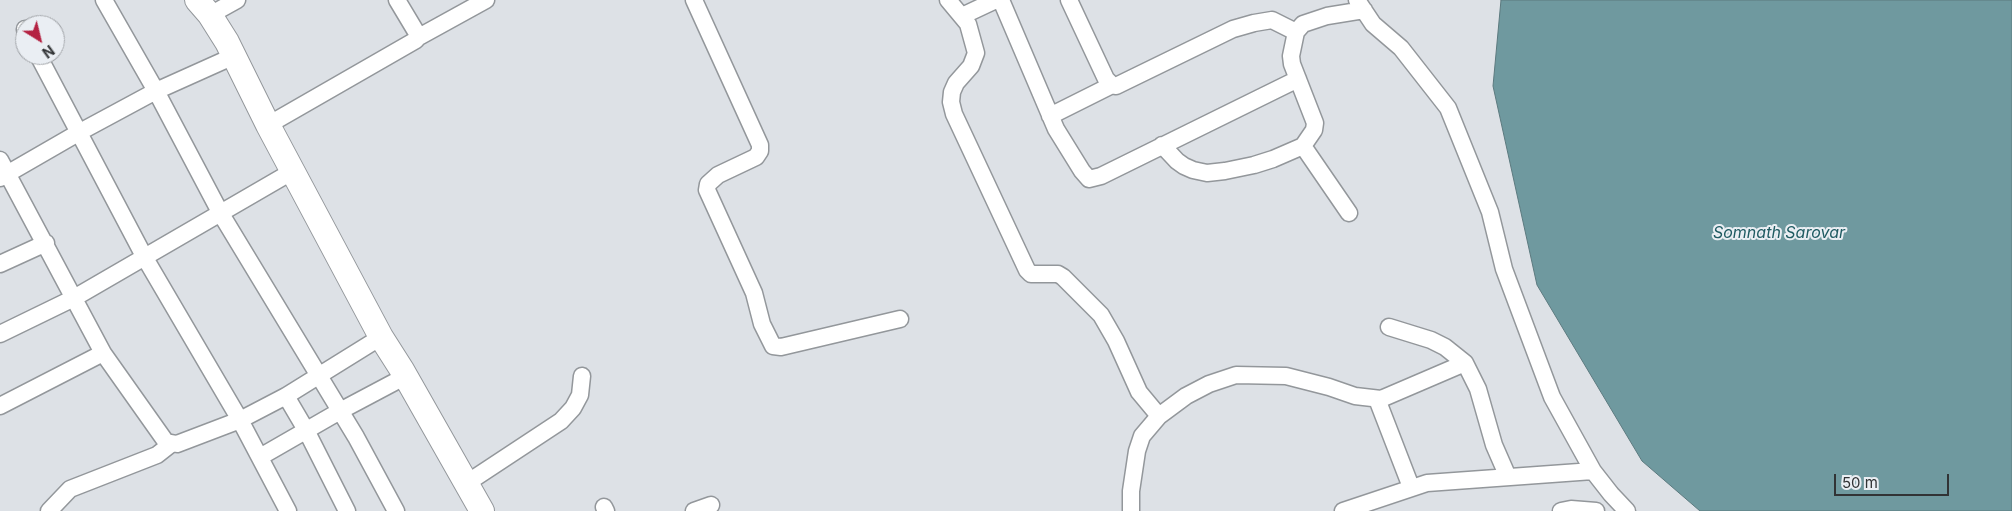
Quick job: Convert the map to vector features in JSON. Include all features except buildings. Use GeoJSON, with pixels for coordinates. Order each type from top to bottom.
{"type":"FeatureCollection","features":[{"type":"Feature","properties":{"kind":"street"},"geometry":{"type":"LineString","coordinates":[[104,0],[221,214],[340,411],[396,511]]}},
{"type":"Feature","properties":{"kind":"street"},"geometry":{"type":"LineString","coordinates":[[237,0],[204,8],[234,56],[292,171],[381,337],[406,376],[482,511]]}},
{"type":"Feature","properties":{"kind":"street"},"geometry":{"type":"LineString","coordinates":[[397,0],[418,35],[417,38]]}},
{"type":"Feature","properties":{"kind":"street"},"geometry":{"type":"LineString","coordinates":[[268,125],[486,0]]}},
{"type":"Feature","properties":{"kind":"street"},"geometry":{"type":"LineString","coordinates":[[694,0],[760,145],[760,151],[756,157],[718,175],[708,184],[707,190],[754,293],[762,324],[773,346],[781,347],[900,319]]}},
{"type":"Feature","properties":{"kind":"street"},"geometry":{"type":"LineString","coordinates":[[948,0],[968,24],[976,53],[971,66],[956,83],[952,92],[951,102],[954,114],[1027,270],[1031,274],[1058,274],[1064,277],[1101,315],[1116,341],[1139,392],[1159,416]]}},
{"type":"Feature","properties":{"kind":"street"},"geometry":{"type":"LineString","coordinates":[[962,16],[996,0]]}},
{"type":"Feature","properties":{"kind":"street"},"geometry":{"type":"LineString","coordinates":[[1001,0],[1058,134],[1082,172],[1089,178],[1101,176],[1298,79]]}},
{"type":"Feature","properties":{"kind":"street"},"geometry":{"type":"LineString","coordinates":[[1069,0],[1106,79],[1112,85]]}},
{"type":"Feature","properties":{"kind":"street"},"geometry":{"type":"LineString","coordinates":[[1162,145],[1184,166],[1193,170],[1207,172],[1225,171],[1273,159],[1302,146],[1314,130],[1315,123],[1292,64],[1291,56],[1296,32],[1303,24],[1310,21],[1360,5],[1373,24],[1401,48],[1448,108],[1490,212],[1504,270],[1552,397],[1593,471],[1627,511]]}},
{"type":"Feature","properties":{"kind":"street"},"geometry":{"type":"LineString","coordinates":[[1050,116],[1233,29],[1272,20],[1296,32]]}},
{"type":"Feature","properties":{"kind":"street"},"geometry":{"type":"LineString","coordinates":[[234,56],[156,92],[2,171],[46,243],[103,353],[166,442],[177,444],[240,420],[286,396],[381,337]]}},
{"type":"Feature","properties":{"kind":"street"},"geometry":{"type":"LineString","coordinates":[[43,65],[144,258],[240,420],[288,511]]}},
{"type":"Feature","properties":{"kind":"street"},"geometry":{"type":"LineString","coordinates":[[1302,146],[1348,213]]}},
{"type":"Feature","properties":{"kind":"street"},"geometry":{"type":"LineString","coordinates":[[0,334],[74,298],[292,171]]}},
{"type":"Feature","properties":{"kind":"street"},"geometry":{"type":"LineString","coordinates":[[0,264],[46,243]]}},
{"type":"Feature","properties":{"kind":"street"},"geometry":{"type":"LineString","coordinates":[[1389,327],[1431,340],[1445,347],[1465,363],[1478,389],[1494,445],[1508,477]]}},
{"type":"Feature","properties":{"kind":"street"},"geometry":{"type":"LineString","coordinates":[[0,406],[103,353]]}},
{"type":"Feature","properties":{"kind":"street"},"geometry":{"type":"LineString","coordinates":[[1131,511],[1131,491],[1137,451],[1142,436],[1159,416],[1186,396],[1209,384],[1236,376],[1286,376],[1330,386],[1355,396],[1378,399],[1391,396],[1465,363]]}},
{"type":"Feature","properties":{"kind":"street"},"geometry":{"type":"LineString","coordinates":[[260,457],[406,376]]}},
{"type":"Feature","properties":{"kind":"street"},"geometry":{"type":"LineString","coordinates":[[467,483],[561,421],[573,408],[580,395],[582,376]]}},
{"type":"Feature","properties":{"kind":"street"},"geometry":{"type":"LineString","coordinates":[[286,396],[306,430],[347,511]]}},
{"type":"Feature","properties":{"kind":"street"},"geometry":{"type":"LineString","coordinates":[[1378,399],[1411,487]]}},
{"type":"Feature","properties":{"kind":"street"},"geometry":{"type":"LineString","coordinates":[[49,511],[70,489],[157,455],[166,450],[171,444]]}},
{"type":"Feature","properties":{"kind":"street"},"geometry":{"type":"LineString","coordinates":[[1344,511],[1427,483],[1593,471]]}},
{"type":"Feature","properties":{"kind":"street"},"geometry":{"type":"LineString","coordinates":[[1561,511],[1571,509],[1596,511],[1611,494]]}},
{"type":"Feature","properties":{"kind":"street"},"geometry":{"type":"LineString","coordinates":[[694,511],[710,505]]}},
{"type":"Feature","properties":{"kind":"water","name":"Somnath Sarovar"},"geometry":{"type":"Polygon","coordinates":[[[1501,0],[2012,0],[2012,511],[1700,511],[1642,461],[1537,285],[1493,86],[1501,0]]]}}]}
